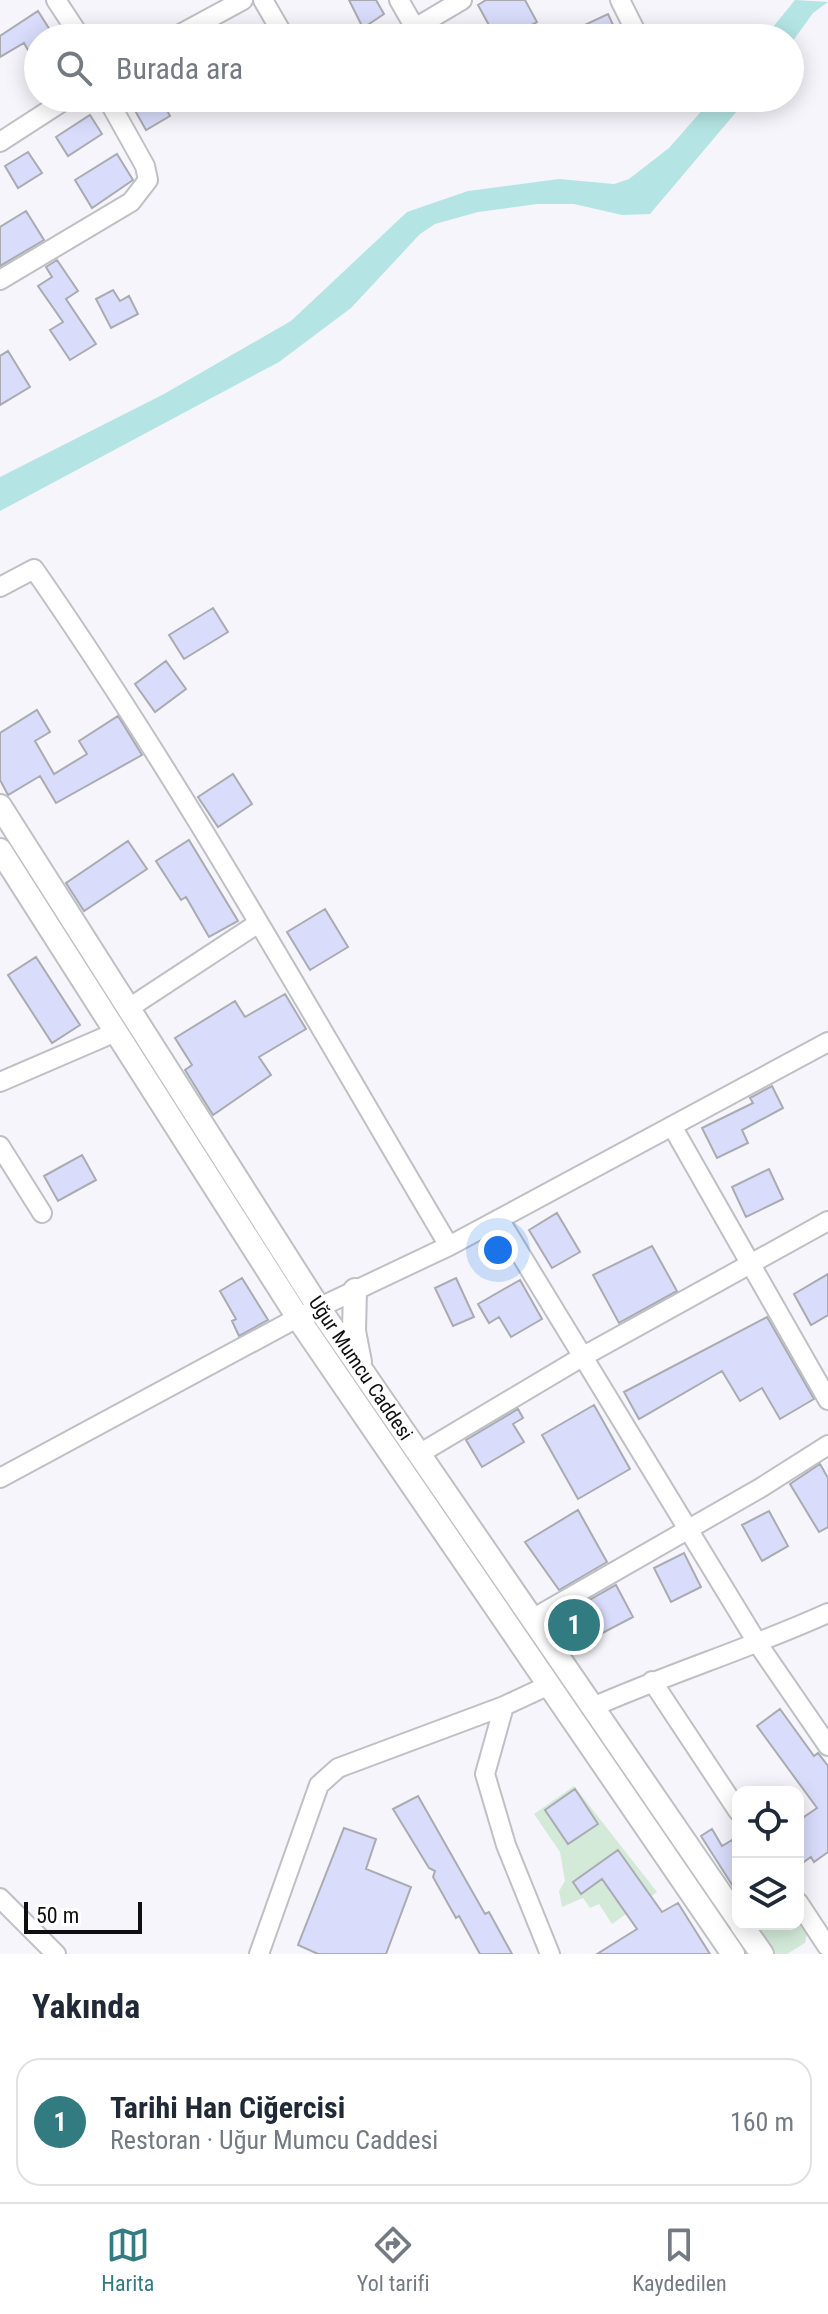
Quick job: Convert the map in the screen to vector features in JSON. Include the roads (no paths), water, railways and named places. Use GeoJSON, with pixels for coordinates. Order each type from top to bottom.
{"type":"FeatureCollection","features":[{"type":"Feature","properties":{"kind":"street"},"geometry":{"type":"LineString","coordinates":[[56,0],[72,24]]}},
{"type":"Feature","properties":{"kind":"street"},"geometry":{"type":"LineString","coordinates":[[199,24],[243,0]]}},
{"type":"Feature","properties":{"kind":"street"},"geometry":{"type":"LineString","coordinates":[[263,0],[277,24]]}},
{"type":"Feature","properties":{"kind":"street"},"geometry":{"type":"LineString","coordinates":[[399,0],[413,24]]}},
{"type":"Feature","properties":{"kind":"street"},"geometry":{"type":"LineString","coordinates":[[422,24],[462,0]]}},
{"type":"Feature","properties":{"kind":"street"},"geometry":{"type":"LineString","coordinates":[[620,0],[632,24]]}},
{"type":"Feature","properties":{"kind":"street"},"geometry":{"type":"LineString","coordinates":[[0,142],[46,112]]}},
{"type":"Feature","properties":{"kind":"street"},"geometry":{"type":"LineString","coordinates":[[0,280],[131,202],[148,180],[145,166],[115,112]]}},
{"type":"Feature","properties":{"kind":"street"},"geometry":{"type":"LineString","coordinates":[[0,587],[34,569],[83,641],[257,924],[449,1246]]}},
{"type":"Feature","properties":{"kind":"street","name":"Uğur Mumcu Caddesi"},"geometry":{"type":"LineString","coordinates":[[0,806],[319,1308],[732,1910]]}},
{"type":"Feature","properties":{"kind":"street","name":"Uğur Mumcu Caddesi"},"geometry":{"type":"LineString","coordinates":[[0,850],[297,1318],[733,1954]]}},
{"type":"Feature","properties":{"kind":"street"},"geometry":{"type":"LineString","coordinates":[[129,1008],[257,924]]}},
{"type":"Feature","properties":{"kind":"street"},"geometry":{"type":"LineString","coordinates":[[0,1082],[116,1032]]}},
{"type":"Feature","properties":{"kind":"street"},"geometry":{"type":"LineString","coordinates":[[0,1478],[297,1318],[449,1246],[828,1042]]}},
{"type":"Feature","properties":{"kind":"street"},"geometry":{"type":"LineString","coordinates":[[672,1126],[828,1400]]}},
{"type":"Feature","properties":{"kind":"street"},"geometry":{"type":"LineString","coordinates":[[0,1146],[42,1213]]}},
{"type":"Feature","properties":{"kind":"street"},"geometry":{"type":"LineString","coordinates":[[499,1219],[758,1644],[828,1746]]}},
{"type":"Feature","properties":{"kind":"street"},"geometry":{"type":"LineString","coordinates":[[419,1454],[582,1357],[828,1221]]}},
{"type":"Feature","properties":{"kind":"street"},"geometry":{"type":"LineString","coordinates":[[355,1290],[354,1331],[362,1371]]}},
{"type":"Feature","properties":{"kind":"street"},"geometry":{"type":"LineString","coordinates":[[532,1619],[828,1445]]}},
{"type":"Feature","properties":{"kind":"street"},"geometry":{"type":"LineString","coordinates":[[572,1719],[652,1681],[758,1644],[828,1613]]}},
{"type":"Feature","properties":{"kind":"street"},"geometry":{"type":"LineString","coordinates":[[259,1954],[319,1785],[325,1776],[504,1706],[549,1685],[568,1671]]}},
{"type":"Feature","properties":{"kind":"street"},"geometry":{"type":"LineString","coordinates":[[652,1681],[732,1802]]}},
{"type":"Feature","properties":{"kind":"street"},"geometry":{"type":"LineString","coordinates":[[504,1706],[485,1774],[506,1845],[550,1954]]}},
{"type":"Feature","properties":{"kind":"street"},"geometry":{"type":"LineString","coordinates":[[0,1898],[56,1954]]}},
{"type":"Feature","properties":{"kind":"street"},"geometry":{"type":"LineString","coordinates":[[804,1913],[823,1948]]}},
{"type":"Feature","properties":{"kind":"street"},"geometry":{"type":"LineString","coordinates":[[745,1930],[762,1954]]}},
{"type":"Feature","properties":{"kind":"water"},"geometry":{"type":"Polygon","coordinates":[[[795,0],[828,2],[813,13],[804,26],[775,24],[795,0]]]}},
{"type":"Feature","properties":{"kind":"water"},"geometry":{"type":"Polygon","coordinates":[[[701,112],[736,112],[650,214],[622,215],[574,204],[537,204],[478,212],[435,224],[420,234],[351,308],[279,362],[0,511],[0,477],[164,394],[291,321],[407,212],[468,191],[559,179],[614,184],[629,179],[669,148],[701,112]]]}},
{"type":"Feature","properties":{"kind":"place","name":"Tarihi Han Ciğercisi"},"geometry":{"type":"Point","coordinates":[574,1625]}}]}
